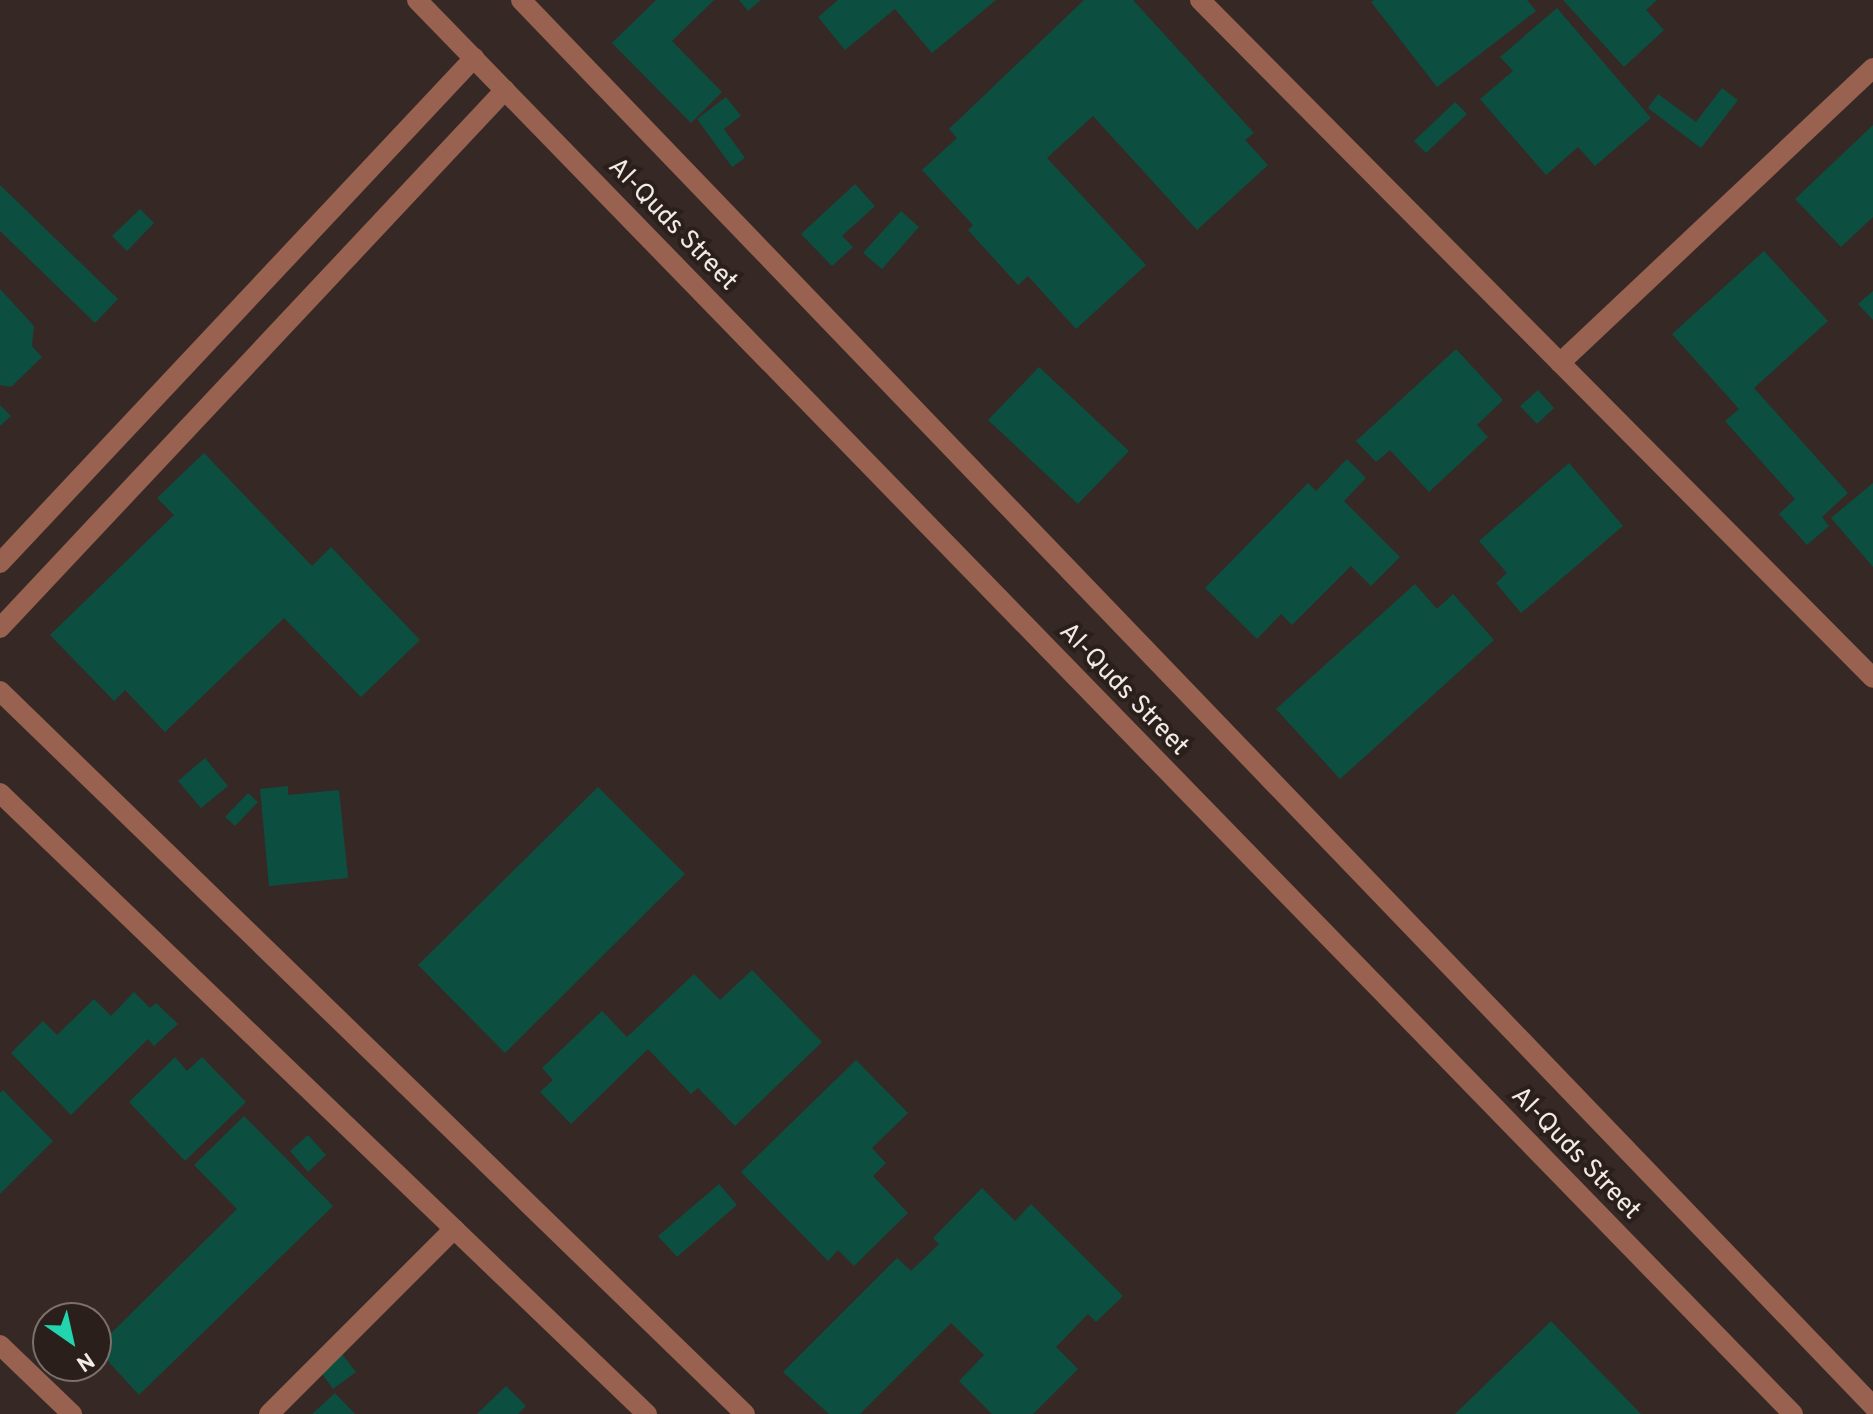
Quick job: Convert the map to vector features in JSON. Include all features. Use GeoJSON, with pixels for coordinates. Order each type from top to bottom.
{"type":"FeatureCollection","features":[{"type":"Feature","properties":{"kind":"street","name":"Al-Quds Street"},"geometry":{"type":"LineString","coordinates":[[417,0],[1793,1414]]}},
{"type":"Feature","properties":{"kind":"street","name":"Al-Quds Street"},"geometry":{"type":"LineString","coordinates":[[521,0],[1873,1406]]}},
{"type":"Feature","properties":{"kind":"street"},"geometry":{"type":"LineString","coordinates":[[1200,0],[1873,678]]}},
{"type":"Feature","properties":{"kind":"street"},"geometry":{"type":"LineString","coordinates":[[0,563],[474,58]]}},
{"type":"Feature","properties":{"kind":"street"},"geometry":{"type":"LineString","coordinates":[[1560,363],[1873,68]]}},
{"type":"Feature","properties":{"kind":"street"},"geometry":{"type":"LineString","coordinates":[[0,628],[505,90]]}},
{"type":"Feature","properties":{"kind":"street"},"geometry":{"type":"LineString","coordinates":[[0,691],[745,1414]]}},
{"type":"Feature","properties":{"kind":"street"},"geometry":{"type":"LineString","coordinates":[[0,793],[647,1414]]}},
{"type":"Feature","properties":{"kind":"street"},"geometry":{"type":"LineString","coordinates":[[269,1414],[454,1229]]}},
{"type":"Feature","properties":{"kind":"street"},"geometry":{"type":"LineString","coordinates":[[0,1345],[72,1414]]}},
{"type":"Feature","properties":{"kind":"building"},"geometry":{"type":"Polygon","coordinates":[[[656,0],[714,0],[672,41],[722,92],[691,123],[612,43],[656,0]]]}},
{"type":"Feature","properties":{"kind":"building"},"geometry":{"type":"Polygon","coordinates":[[[739,0],[761,0],[748,11],[739,0]]]}},
{"type":"Feature","properties":{"kind":"building"},"geometry":{"type":"Polygon","coordinates":[[[838,0],[996,0],[932,53],[895,9],[845,50],[818,17],[838,0]]]}},
{"type":"Feature","properties":{"kind":"building"},"geometry":{"type":"Polygon","coordinates":[[[1084,0],[1133,0],[1254,133],[1245,140],[1268,165],[1197,230],[1093,116],[1047,158],[1146,265],[1076,329],[1028,276],[1018,285],[968,230],[973,225],[922,170],[957,138],[949,129],[1084,0]]]}},
{"type":"Feature","properties":{"kind":"building"},"geometry":{"type":"Polygon","coordinates":[[[1527,0],[1536,11],[1437,87],[1371,2],[1527,0]]]}},
{"type":"Feature","properties":{"kind":"building"},"geometry":{"type":"Polygon","coordinates":[[[1563,0],[1657,0],[1646,10],[1664,30],[1624,67],[1563,0]]]}},
{"type":"Feature","properties":{"kind":"building"},"geometry":{"type":"Polygon","coordinates":[[[1557,8],[1651,118],[1595,166],[1578,147],[1546,175],[1480,99],[1513,71],[1500,57],[1557,8]]]}},
{"type":"Feature","properties":{"kind":"building"},"geometry":{"type":"Polygon","coordinates":[[[1722,88],[1738,100],[1701,148],[1648,108],[1658,94],[1696,122],[1722,88]]]}},
{"type":"Feature","properties":{"kind":"building"},"geometry":{"type":"Polygon","coordinates":[[[726,97],[741,116],[724,129],[745,158],[732,167],[697,119],[726,97]]]}},
{"type":"Feature","properties":{"kind":"building"},"geometry":{"type":"Polygon","coordinates":[[[1455,102],[1467,114],[1426,153],[1414,141],[1455,102]]]}},
{"type":"Feature","properties":{"kind":"building"},"geometry":{"type":"Polygon","coordinates":[[[1873,125],[1873,217],[1841,247],[1795,199],[1873,125]]]}},
{"type":"Feature","properties":{"kind":"building"},"geometry":{"type":"Polygon","coordinates":[[[855,184],[875,206],[842,236],[853,247],[832,266],[801,234],[855,184]]]}},
{"type":"Feature","properties":{"kind":"building"},"geometry":{"type":"Polygon","coordinates":[[[0,185],[118,299],[95,323],[0,231],[0,185]]]}},
{"type":"Feature","properties":{"kind":"building"},"geometry":{"type":"Polygon","coordinates":[[[140,209],[154,223],[127,251],[112,236],[140,209]]]}},
{"type":"Feature","properties":{"kind":"building"},"geometry":{"type":"Polygon","coordinates":[[[901,211],[919,227],[882,269],[863,253],[901,211]]]}},
{"type":"Feature","properties":{"kind":"building"},"geometry":{"type":"Polygon","coordinates":[[[1764,251],[1828,321],[1754,388],[1848,493],[1822,517],[1829,526],[1807,545],[1779,514],[1795,499],[1725,421],[1739,409],[1672,334],[1764,251]]]}},
{"type":"Feature","properties":{"kind":"building"},"geometry":{"type":"Polygon","coordinates":[[[0,289],[34,326],[32,346],[42,357],[11,387],[0,385],[0,289]]]}},
{"type":"Feature","properties":{"kind":"building"},"geometry":{"type":"Polygon","coordinates":[[[1873,291],[1873,320],[1858,304],[1873,291]]]}},
{"type":"Feature","properties":{"kind":"building"},"geometry":{"type":"Polygon","coordinates":[[[1456,349],[1503,400],[1477,425],[1488,437],[1429,492],[1390,450],[1376,462],[1356,441],[1456,349]]]}},
{"type":"Feature","properties":{"kind":"building"},"geometry":{"type":"Polygon","coordinates":[[[1039,367],[1129,451],[1078,504],[988,420],[1039,367]]]}},
{"type":"Feature","properties":{"kind":"building"},"geometry":{"type":"Polygon","coordinates":[[[1538,390],[1554,408],[1537,424],[1520,406],[1538,390]]]}},
{"type":"Feature","properties":{"kind":"building"},"geometry":{"type":"Polygon","coordinates":[[[0,405],[11,416],[0,426],[0,405]]]}},
{"type":"Feature","properties":{"kind":"building"},"geometry":{"type":"Polygon","coordinates":[[[204,453],[312,566],[331,547],[420,640],[361,697],[284,618],[165,732],[125,690],[114,701],[50,635],[174,515],[157,498],[204,453]]]}},
{"type":"Feature","properties":{"kind":"building"},"geometry":{"type":"Polygon","coordinates":[[[1347,459],[1366,478],[1344,501],[1400,557],[1371,586],[1351,566],[1292,625],[1281,614],[1257,639],[1205,588],[1308,483],[1316,491],[1347,459]]]}},
{"type":"Feature","properties":{"kind":"building"},"geometry":{"type":"Polygon","coordinates":[[[1569,463],[1623,526],[1521,613],[1496,583],[1507,573],[1479,541],[1569,463]]]}},
{"type":"Feature","properties":{"kind":"building"},"geometry":{"type":"Polygon","coordinates":[[[1873,483],[1873,567],[1831,518],[1873,483]]]}},
{"type":"Feature","properties":{"kind":"building"},"geometry":{"type":"Polygon","coordinates":[[[1415,584],[1437,609],[1453,594],[1494,640],[1340,779],[1276,709],[1415,584]]]}},
{"type":"Feature","properties":{"kind":"building"},"geometry":{"type":"Polygon","coordinates":[[[205,758],[228,786],[201,808],[178,781],[205,758]]]}},
{"type":"Feature","properties":{"kind":"building"},"geometry":{"type":"Polygon","coordinates":[[[288,786],[288,795],[339,790],[348,878],[269,886],[260,789],[288,786]]]}},
{"type":"Feature","properties":{"kind":"building"},"geometry":{"type":"Polygon","coordinates":[[[598,787],[685,874],[505,1053],[418,965],[598,787]]]}},
{"type":"Feature","properties":{"kind":"building"},"geometry":{"type":"Polygon","coordinates":[[[248,793],[258,802],[235,826],[225,817],[248,793]]]}},
{"type":"Feature","properties":{"kind":"building"},"geometry":{"type":"Polygon","coordinates":[[[752,970],[822,1042],[735,1126],[698,1088],[691,1094],[648,1049],[571,1124],[540,1092],[553,1080],[542,1068],[602,1011],[627,1037],[694,974],[720,1000],[752,970]]]}},
{"type":"Feature","properties":{"kind":"building"},"geometry":{"type":"Polygon","coordinates":[[[134,992],[150,1008],[156,1003],[178,1024],[154,1046],[148,1039],[71,1115],[11,1053],[43,1021],[57,1035],[94,999],[111,1016],[134,992]]]}},
{"type":"Feature","properties":{"kind":"building"},"geometry":{"type":"Polygon","coordinates":[[[175,1057],[187,1071],[202,1057],[246,1102],[185,1161],[129,1102],[175,1057]]]}},
{"type":"Feature","properties":{"kind":"building"},"geometry":{"type":"Polygon","coordinates":[[[856,1060],[908,1113],[872,1148],[886,1163],[873,1176],[908,1213],[854,1266],[838,1250],[828,1261],[741,1172],[856,1060]]]}},
{"type":"Feature","properties":{"kind":"building"},"geometry":{"type":"Polygon","coordinates":[[[3,1090],[53,1141],[0,1194],[0,1093],[3,1090]]]}},
{"type":"Feature","properties":{"kind":"building"},"geometry":{"type":"Polygon","coordinates":[[[244,1116],[333,1206],[139,1395],[112,1365],[112,1332],[237,1209],[194,1165],[244,1116]]]}},
{"type":"Feature","properties":{"kind":"building"},"geometry":{"type":"Polygon","coordinates":[[[308,1135],[326,1155],[308,1172],[290,1151],[308,1135]]]}},
{"type":"Feature","properties":{"kind":"building"},"geometry":{"type":"Polygon","coordinates":[[[719,1184],[737,1205],[677,1257],[658,1236],[719,1184]]]}},
{"type":"Feature","properties":{"kind":"building"},"geometry":{"type":"Polygon","coordinates":[[[982,1188],[1015,1221],[1031,1204],[1123,1296],[1096,1322],[1088,1314],[1056,1347],[1078,1369],[1033,1414],[992,1414],[959,1381],[984,1355],[951,1323],[860,1414],[829,1414],[783,1372],[897,1258],[911,1271],[939,1244],[933,1238],[982,1188]]]}},
{"type":"Feature","properties":{"kind":"building"},"geometry":{"type":"Polygon","coordinates":[[[1551,1321],[1641,1414],[1455,1414],[1551,1321]]]}},
{"type":"Feature","properties":{"kind":"building"},"geometry":{"type":"Polygon","coordinates":[[[339,1350],[356,1372],[333,1389],[317,1367],[339,1350]]]}},
{"type":"Feature","properties":{"kind":"building"},"geometry":{"type":"Polygon","coordinates":[[[506,1386],[526,1406],[518,1414],[477,1414],[506,1386]]]}},
{"type":"Feature","properties":{"kind":"building"},"geometry":{"type":"Polygon","coordinates":[[[335,1393],[355,1414],[312,1414],[335,1393]]]}}]}
